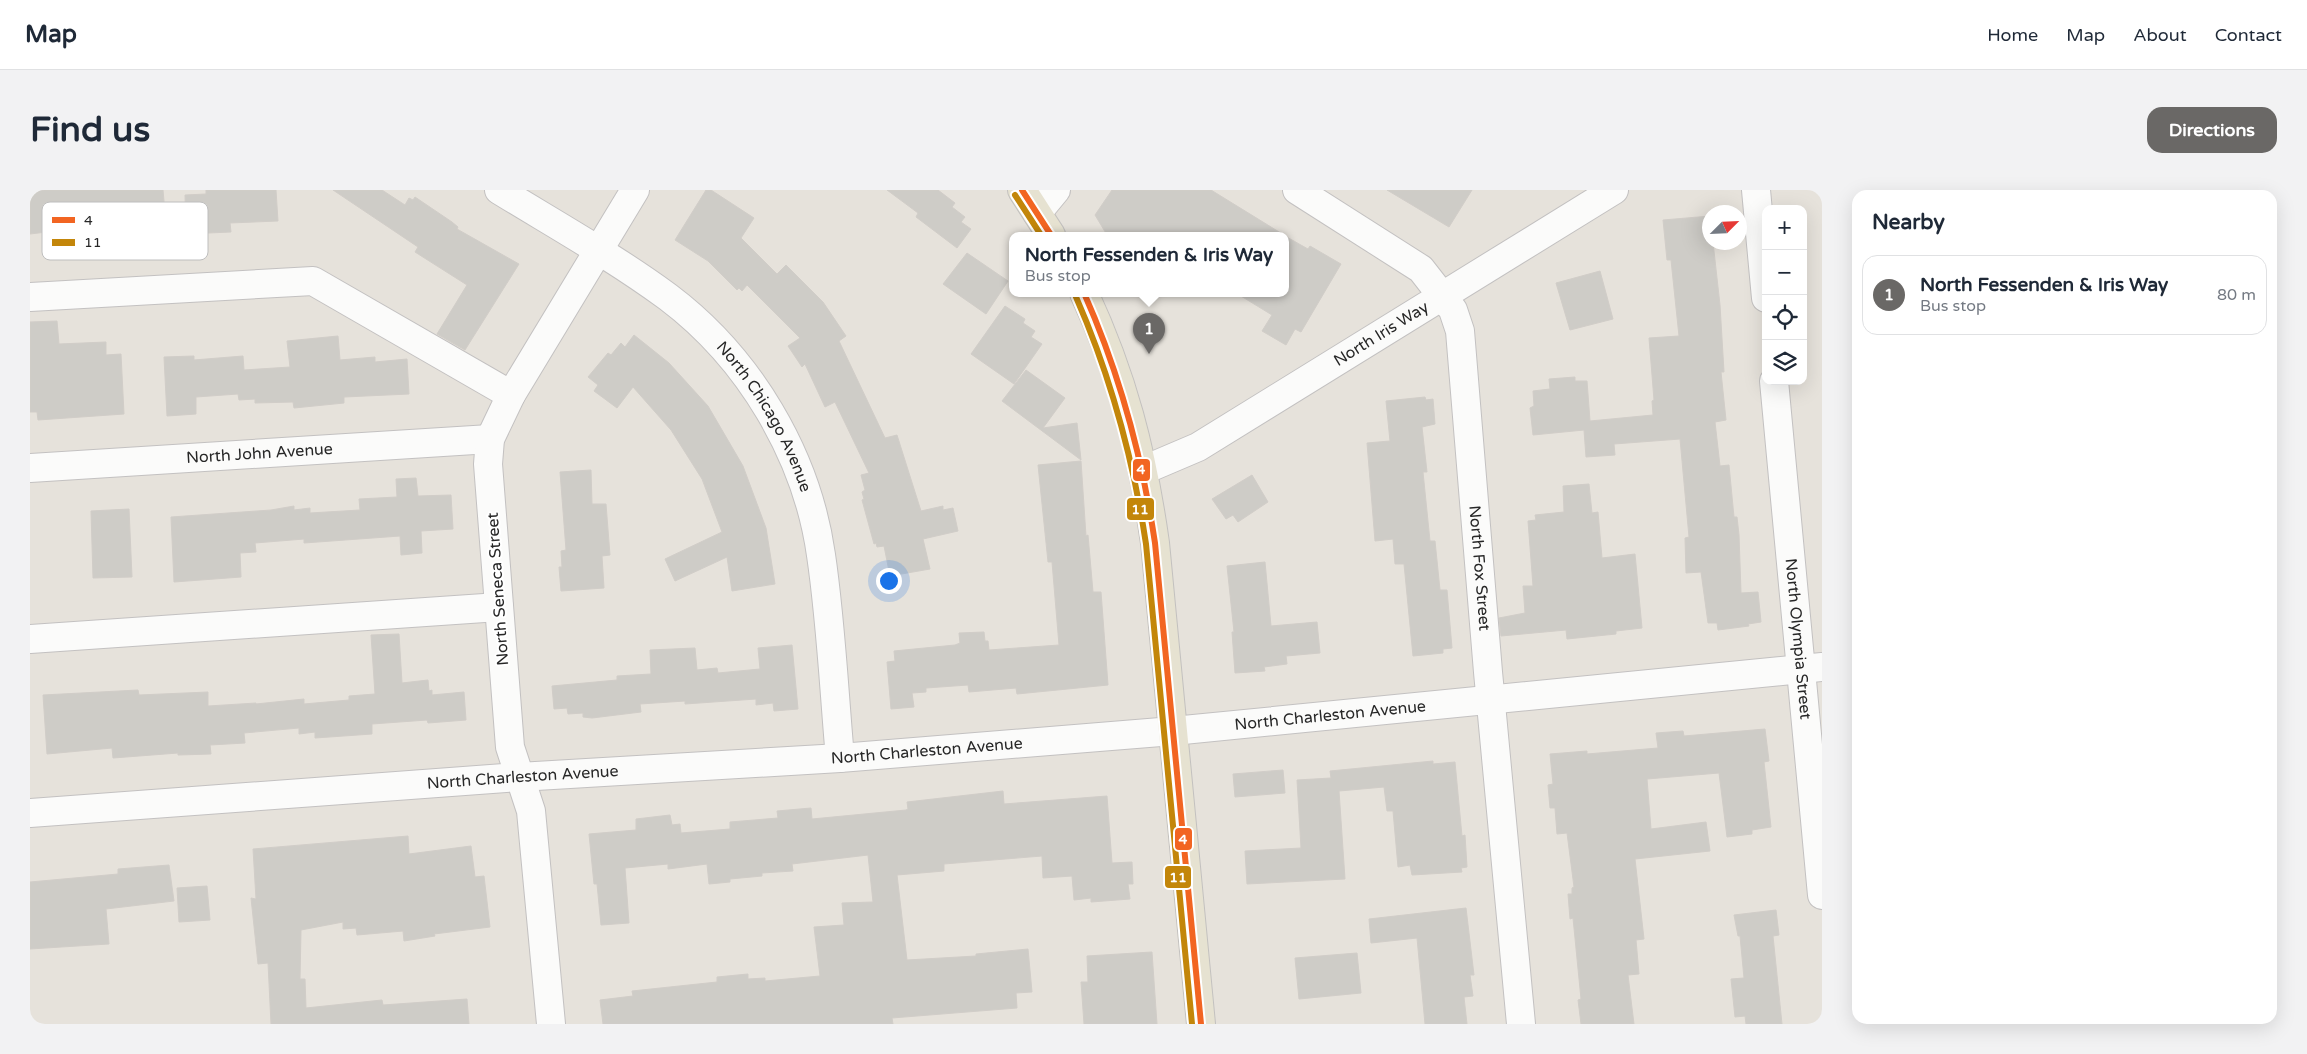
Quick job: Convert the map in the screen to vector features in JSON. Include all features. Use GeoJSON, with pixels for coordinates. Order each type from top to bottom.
{"type":"FeatureCollection","features":[{"type":"Feature","properties":{"kind":"main road"},"geometry":{"type":"LineString","coordinates":[[1022,190],[1044,224]]}},
{"type":"Feature","properties":{"kind":"main road"},"geometry":{"type":"LineString","coordinates":[[1086,297],[1124,394],[1144,470],[1155,543],[1201,1024]]}},
{"type":"Feature","properties":{"kind":"street","name":"North Chicago Avenue"},"geometry":{"type":"LineString","coordinates":[[499,190],[598,251],[669,298],[705,329],[738,364],[784,436],[803,484],[821,554],[840,758]]}},
{"type":"Feature","properties":{"kind":"street","name":"North Seneca Street"},"geometry":{"type":"LineString","coordinates":[[551,1024],[530,811],[510,747],[488,464],[490,439],[511,395],[635,190]]}},
{"type":"Feature","properties":{"kind":"street"},"geometry":{"type":"LineString","coordinates":[[1044,224],[1056,190]]}},
{"type":"Feature","properties":{"kind":"street","name":"North Fox Street"},"geometry":{"type":"LineString","coordinates":[[1297,190],[1421,269],[1452,310],[1460,331],[1490,700],[1521,1024]]}},
{"type":"Feature","properties":{"kind":"street","name":"North Iris Way"},"geometry":{"type":"LineString","coordinates":[[1144,470],[1198,447],[1614,190]]}},
{"type":"Feature","properties":{"kind":"street"},"geometry":{"type":"LineString","coordinates":[[1756,190],[1766,295]]}},
{"type":"Feature","properties":{"kind":"street"},"geometry":{"type":"LineString","coordinates":[[30,297],[313,281],[511,395]]}},
{"type":"Feature","properties":{"kind":"street","name":"North Olympia Street"},"geometry":{"type":"LineString","coordinates":[[1775,385],[1811,668],[1822,895]]}},
{"type":"Feature","properties":{"kind":"street","name":"North John Avenue"},"geometry":{"type":"LineString","coordinates":[[30,468],[490,439]]}},
{"type":"Feature","properties":{"kind":"street"},"geometry":{"type":"LineString","coordinates":[[30,639],[499,608]]}},
{"type":"Feature","properties":{"kind":"street","name":"North Charleston Avenue"},"geometry":{"type":"LineString","coordinates":[[30,813],[520,777],[840,758],[1173,732],[1811,668]]}},
{"type":"Feature","properties":{"kind":"building"},"geometry":{"type":"Polygon","coordinates":[[[30,190],[163,190],[164,202],[42,202],[42,233],[30,234],[30,190]]]}},
{"type":"Feature","properties":{"kind":"building"},"geometry":{"type":"Polygon","coordinates":[[[206,190],[276,190],[278,221],[230,223],[231,232],[208,233],[208,202],[185,202],[185,195],[206,194],[206,190]]]}},
{"type":"Feature","properties":{"kind":"building"},"geometry":{"type":"Polygon","coordinates":[[[333,190],[382,190],[405,205],[409,198],[413,200],[415,197],[452,222],[458,227],[457,229],[519,264],[465,350],[437,334],[467,285],[415,252],[418,247],[333,190]]]}},
{"type":"Feature","properties":{"kind":"building"},"geometry":{"type":"Polygon","coordinates":[[[706,190],[711,190],[754,218],[741,238],[777,274],[786,265],[823,302],[846,336],[839,341],[885,438],[897,435],[921,511],[943,506],[943,510],[953,508],[958,531],[923,539],[930,569],[890,576],[884,546],[877,547],[876,543],[874,544],[862,500],[864,499],[862,492],[865,490],[861,475],[869,473],[835,402],[825,407],[805,364],[802,367],[788,346],[800,338],[747,285],[742,291],[739,288],[737,290],[708,261],[675,240],[706,190]]]}},
{"type":"Feature","properties":{"kind":"building"},"geometry":{"type":"Polygon","coordinates":[[[887,190],[938,190],[955,203],[952,207],[965,217],[961,222],[971,229],[957,248],[916,217],[918,213],[887,190]]]}},
{"type":"Feature","properties":{"kind":"building"},"geometry":{"type":"Polygon","coordinates":[[[1112,190],[1211,190],[1279,232],[1105,232],[1095,215],[1112,190]]]}},
{"type":"Feature","properties":{"kind":"building"},"geometry":{"type":"Polygon","coordinates":[[[1387,190],[1472,190],[1449,227],[1387,190]]]}},
{"type":"Feature","properties":{"kind":"building"},"geometry":{"type":"Polygon","coordinates":[[[1702,217],[1702,250],[1714,250],[1720,305],[1724,372],[1721,372],[1726,420],[1715,422],[1720,466],[1729,465],[1734,517],[1737,517],[1741,593],[1758,592],[1761,622],[1748,624],[1749,626],[1718,630],[1717,623],[1708,623],[1701,572],[1686,573],[1685,538],[1689,537],[1680,439],[1614,444],[1615,455],[1586,457],[1584,430],[1533,435],[1530,408],[1534,406],[1533,391],[1550,389],[1549,379],[1575,377],[1575,381],[1587,381],[1590,421],[1653,415],[1652,401],[1654,400],[1649,338],[1679,336],[1671,260],[1667,260],[1663,220],[1702,217]]]}},
{"type":"Feature","properties":{"kind":"building"},"geometry":{"type":"Polygon","coordinates":[[[1289,238],[1308,249],[1310,246],[1341,264],[1301,332],[1295,329],[1286,345],[1262,331],[1272,315],[1243,297],[1289,297],[1289,238]]]}},
{"type":"Feature","properties":{"kind":"building"},"geometry":{"type":"Polygon","coordinates":[[[967,253],[1008,281],[986,314],[943,284],[967,253]]]}},
{"type":"Feature","properties":{"kind":"building"},"geometry":{"type":"Polygon","coordinates":[[[1600,271],[1613,319],[1570,330],[1556,283],[1600,271]]]}},
{"type":"Feature","properties":{"kind":"building"},"geometry":{"type":"Polygon","coordinates":[[[1005,306],[1025,319],[1023,323],[1035,331],[1031,337],[1042,344],[1014,384],[971,354],[1005,306]]]}},
{"type":"Feature","properties":{"kind":"building"},"geometry":{"type":"Polygon","coordinates":[[[57,321],[59,344],[106,342],[106,355],[121,354],[124,414],[38,420],[37,412],[30,412],[30,322],[57,321]]]}},
{"type":"Feature","properties":{"kind":"building"},"geometry":{"type":"Polygon","coordinates":[[[634,335],[669,363],[708,406],[743,466],[766,528],[775,584],[732,591],[727,557],[675,581],[665,559],[722,532],[702,479],[671,430],[633,387],[617,408],[594,391],[598,385],[588,377],[608,353],[611,355],[621,343],[625,347],[634,335]]]}},
{"type":"Feature","properties":{"kind":"building"},"geometry":{"type":"Polygon","coordinates":[[[338,336],[340,360],[375,357],[375,362],[407,359],[409,394],[344,397],[344,403],[294,408],[293,402],[255,403],[255,399],[239,400],[238,394],[196,397],[196,414],[167,416],[164,357],[194,356],[194,360],[243,356],[244,370],[290,367],[287,341],[338,336]]]}},
{"type":"Feature","properties":{"kind":"building"},"geometry":{"type":"Polygon","coordinates":[[[1026,370],[1065,398],[1043,428],[1077,423],[1081,460],[1002,401],[1026,370]]]}},
{"type":"Feature","properties":{"kind":"building"},"geometry":{"type":"Polygon","coordinates":[[[1425,397],[1426,400],[1433,399],[1435,424],[1422,427],[1427,472],[1423,472],[1430,541],[1435,541],[1440,590],[1447,590],[1452,648],[1443,649],[1443,653],[1413,656],[1404,564],[1395,564],[1393,539],[1375,541],[1367,443],[1390,441],[1386,401],[1425,397]]]}},
{"type":"Feature","properties":{"kind":"building"},"geometry":{"type":"Polygon","coordinates":[[[1081,461],[1086,536],[1088,535],[1093,592],[1101,592],[1108,685],[1017,694],[1016,688],[969,692],[968,685],[926,688],[926,692],[912,693],[914,707],[891,709],[887,662],[895,661],[894,651],[955,645],[960,643],[959,633],[984,632],[989,650],[1059,645],[1052,562],[1048,562],[1038,465],[1081,461]]]}},
{"type":"Feature","properties":{"kind":"building"},"geometry":{"type":"Polygon","coordinates":[[[591,470],[592,504],[606,504],[610,555],[602,556],[604,588],[561,591],[559,567],[562,567],[561,551],[566,550],[560,472],[591,470]]]}},
{"type":"Feature","properties":{"kind":"building"},"geometry":{"type":"Polygon","coordinates":[[[1252,475],[1268,502],[1238,522],[1233,515],[1226,519],[1212,499],[1252,475]]]}},
{"type":"Feature","properties":{"kind":"building"},"geometry":{"type":"Polygon","coordinates":[[[416,478],[418,496],[451,495],[453,529],[421,531],[422,553],[401,555],[400,536],[304,543],[304,539],[255,543],[256,552],[240,553],[241,577],[174,582],[171,517],[271,510],[294,506],[294,510],[310,508],[310,513],[360,510],[359,499],[397,497],[396,479],[416,478]]]}},
{"type":"Feature","properties":{"kind":"building"},"geometry":{"type":"Polygon","coordinates":[[[1589,484],[1592,513],[1598,512],[1602,558],[1635,554],[1642,628],[1616,631],[1616,634],[1567,639],[1566,630],[1501,636],[1499,618],[1525,613],[1523,586],[1533,586],[1528,521],[1536,520],[1535,515],[1564,512],[1563,486],[1589,484]]]}},
{"type":"Feature","properties":{"kind":"building"},"geometry":{"type":"Polygon","coordinates":[[[129,509],[132,577],[93,578],[91,511],[129,509]]]}},
{"type":"Feature","properties":{"kind":"building"},"geometry":{"type":"Polygon","coordinates":[[[1265,562],[1271,626],[1317,622],[1320,653],[1286,656],[1287,664],[1264,667],[1265,671],[1235,673],[1232,632],[1234,632],[1227,566],[1265,562]]]}},
{"type":"Feature","properties":{"kind":"building"},"geometry":{"type":"Polygon","coordinates":[[[399,634],[402,683],[428,680],[429,691],[432,690],[432,695],[464,692],[466,720],[428,723],[427,720],[372,724],[372,734],[315,738],[315,732],[299,734],[299,728],[244,733],[245,743],[210,745],[211,754],[178,755],[178,753],[113,758],[112,748],[47,754],[43,695],[138,690],[139,695],[208,692],[208,706],[304,699],[304,704],[349,700],[349,696],[375,694],[371,635],[399,634]]]}},
{"type":"Feature","properties":{"kind":"building"},"geometry":{"type":"Polygon","coordinates":[[[792,645],[798,709],[774,711],[773,703],[756,705],[756,699],[685,704],[685,701],[640,704],[641,712],[592,718],[583,717],[583,713],[568,714],[567,708],[554,709],[552,686],[617,680],[617,676],[651,674],[650,650],[695,648],[697,670],[717,668],[718,673],[760,669],[758,648],[792,645]]]}},
{"type":"Feature","properties":{"kind":"building"},"geometry":{"type":"Polygon","coordinates":[[[1765,729],[1769,761],[1764,762],[1771,827],[1752,830],[1752,834],[1727,837],[1719,773],[1647,779],[1651,829],[1706,822],[1710,851],[1635,859],[1644,939],[1636,940],[1639,974],[1628,975],[1634,1024],[1581,1024],[1578,1000],[1581,999],[1573,918],[1570,919],[1568,894],[1572,894],[1572,888],[1574,887],[1567,833],[1557,834],[1555,808],[1550,808],[1548,785],[1553,784],[1550,754],[1587,751],[1587,754],[1658,748],[1656,733],[1683,731],[1684,736],[1765,729]]]}},
{"type":"Feature","properties":{"kind":"building"},"geometry":{"type":"Polygon","coordinates":[[[1433,761],[1433,764],[1455,762],[1462,836],[1465,835],[1467,867],[1461,868],[1462,872],[1412,875],[1410,865],[1398,867],[1393,811],[1387,811],[1384,787],[1339,791],[1345,879],[1247,884],[1245,851],[1301,848],[1297,780],[1331,778],[1330,771],[1433,761]]]}},
{"type":"Feature","properties":{"kind":"building"},"geometry":{"type":"Polygon","coordinates":[[[1283,770],[1285,793],[1235,797],[1233,774],[1283,770]]]}},
{"type":"Feature","properties":{"kind":"building"},"geometry":{"type":"Polygon","coordinates":[[[1003,791],[1004,804],[1107,796],[1112,863],[1132,862],[1133,884],[1128,884],[1130,899],[1091,902],[1091,898],[1074,900],[1072,876],[1043,878],[1042,856],[944,864],[944,871],[897,875],[907,960],[976,956],[976,954],[1028,949],[1032,992],[1016,993],[1017,1008],[892,1018],[893,1024],[603,1024],[600,1000],[633,996],[632,991],[717,982],[717,977],[748,974],[748,979],[765,978],[765,981],[820,976],[814,927],[844,925],[842,903],[873,902],[868,855],[792,864],[793,871],[762,873],[762,876],[730,879],[730,882],[709,884],[707,864],[668,869],[668,864],[625,868],[629,923],[601,925],[597,884],[594,884],[589,834],[636,830],[636,819],[670,815],[672,825],[680,824],[681,833],[730,829],[730,822],[778,818],[777,811],[811,808],[812,819],[906,810],[908,809],[907,802],[1003,791]]]}},
{"type":"Feature","properties":{"kind":"building"},"geometry":{"type":"Polygon","coordinates":[[[408,836],[409,854],[471,846],[475,877],[484,876],[490,927],[434,934],[435,936],[404,941],[403,931],[357,935],[356,928],[343,929],[343,922],[301,930],[300,979],[305,979],[306,1008],[382,1000],[383,1005],[467,999],[469,1024],[271,1024],[268,963],[258,964],[251,898],[256,899],[253,849],[408,836]]]}},
{"type":"Feature","properties":{"kind":"building"},"geometry":{"type":"Polygon","coordinates":[[[169,865],[174,901],[106,909],[109,944],[30,949],[30,882],[118,874],[118,869],[169,865]]]}},
{"type":"Feature","properties":{"kind":"building"},"geometry":{"type":"Polygon","coordinates":[[[207,886],[210,920],[179,922],[177,888],[207,886]]]}},
{"type":"Feature","properties":{"kind":"building"},"geometry":{"type":"Polygon","coordinates":[[[1466,908],[1474,975],[1470,975],[1473,996],[1464,997],[1467,1024],[1425,1024],[1417,938],[1371,943],[1369,919],[1466,908]]]}},
{"type":"Feature","properties":{"kind":"building"},"geometry":{"type":"Polygon","coordinates":[[[1776,910],[1779,935],[1773,936],[1782,1024],[1746,1024],[1745,1016],[1735,1017],[1731,979],[1744,978],[1740,936],[1738,936],[1734,915],[1776,910]]]}},
{"type":"Feature","properties":{"kind":"building"},"geometry":{"type":"Polygon","coordinates":[[[1152,952],[1157,1024],[1084,1024],[1081,982],[1088,982],[1087,956],[1152,952]]]}},
{"type":"Feature","properties":{"kind":"building"},"geometry":{"type":"Polygon","coordinates":[[[1357,953],[1361,993],[1299,999],[1295,958],[1357,953]]]}},
{"type":"Feature","properties":{"kind":"transit line","name":"4"},"geometry":{"type":"LineString","coordinates":[[1022,190],[1049,232]]}},
{"type":"Feature","properties":{"kind":"transit line","name":"11"},"geometry":{"type":"LineString","coordinates":[[1015,195],[1039,232]]}},
{"type":"Feature","properties":{"kind":"transit line","name":"11"},"geometry":{"type":"LineString","coordinates":[[1076,297],[1089,327],[1110,388],[1127,449],[1141,512],[1146,544],[1192,1024]]}},
{"type":"Feature","properties":{"kind":"transit line","name":"4"},"geometry":{"type":"LineString","coordinates":[[1086,297],[1119,385],[1136,447],[1150,511],[1155,543],[1201,1024]]}},
{"type":"Feature","properties":{"kind":"place","name":"North Fessenden & Iris Way"},"geometry":{"type":"Point","coordinates":[1149,354]}}]}
